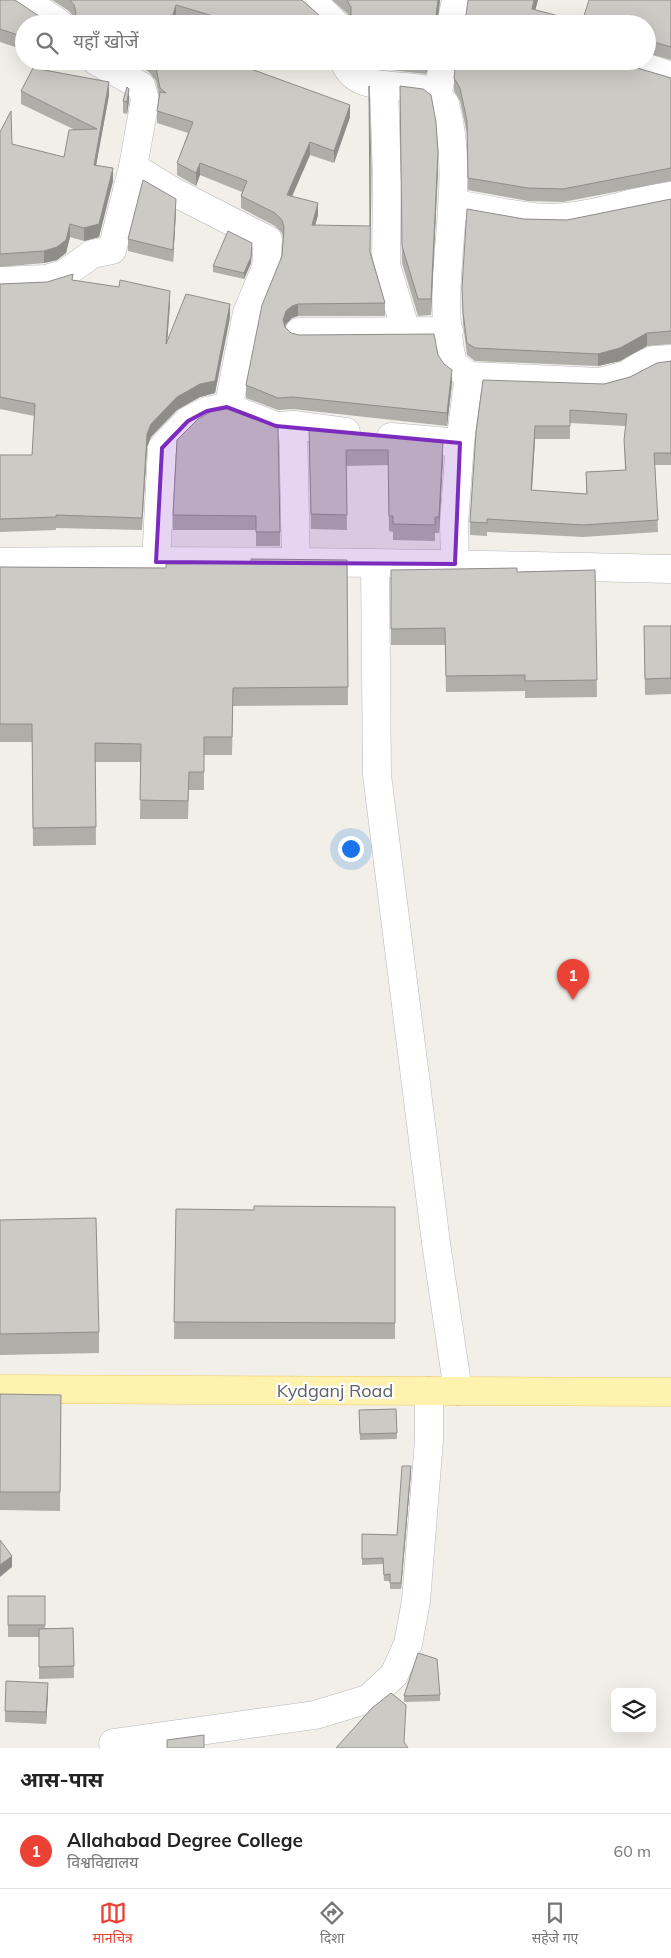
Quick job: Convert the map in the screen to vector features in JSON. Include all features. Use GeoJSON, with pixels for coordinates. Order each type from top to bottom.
{"type":"FeatureCollection","features":[{"type":"Feature","properties":{"kind":"main road","name":"Kydganj Road"},"geometry":{"type":"LineString","coordinates":[[0,1390],[671,1392]]}},
{"type":"Feature","properties":{"kind":"street"},"geometry":{"type":"LineString","coordinates":[[26,0],[47,15]]}},
{"type":"Feature","properties":{"kind":"street"},"geometry":{"type":"LineString","coordinates":[[312,0],[327,15]]}},
{"type":"Feature","properties":{"kind":"street"},"geometry":{"type":"LineString","coordinates":[[454,15],[456,0]]}},
{"type":"Feature","properties":{"kind":"street"},"geometry":{"type":"LineString","coordinates":[[0,281],[46,279],[64,274],[92,254],[112,250],[133,167],[145,100],[141,86],[112,70]]}},
{"type":"Feature","properties":{"kind":"street"},"geometry":{"type":"LineString","coordinates":[[347,70],[354,77],[384,85],[428,90],[445,104],[449,117],[455,177],[448,273],[449,330],[453,364],[469,376],[600,382],[616,379],[640,366],[669,355]]}},
{"type":"Feature","properties":{"kind":"street"},"geometry":{"type":"LineString","coordinates":[[437,97],[442,70]]}},
{"type":"Feature","properties":{"kind":"street"},"geometry":{"type":"LineString","coordinates":[[654,70],[671,76]]}},
{"type":"Feature","properties":{"kind":"street"},"geometry":{"type":"LineString","coordinates":[[384,85],[387,182],[386,265],[406,331]]}},
{"type":"Feature","properties":{"kind":"street"},"geometry":{"type":"LineString","coordinates":[[133,167],[174,192],[268,240],[266,267],[247,313],[227,407]]}},
{"type":"Feature","properties":{"kind":"street"},"geometry":{"type":"LineString","coordinates":[[454,204],[548,218],[576,216],[671,196]]}},
{"type":"Feature","properties":{"kind":"street"},"geometry":{"type":"LineString","coordinates":[[299,332],[449,330]]}},
{"type":"Feature","properties":{"kind":"street"},"geometry":{"type":"LineString","coordinates":[[455,564],[454,523],[460,443],[469,376]]}},
{"type":"Feature","properties":{"kind":"street"},"geometry":{"type":"LineString","coordinates":[[156,562],[162,448],[188,421],[206,411],[227,407],[276,426],[293,425],[306,428],[460,443]]}},
{"type":"Feature","properties":{"kind":"street"},"geometry":{"type":"LineString","coordinates":[[293,425],[296,563]]}},
{"type":"Feature","properties":{"kind":"street"},"geometry":{"type":"LineString","coordinates":[[0,562],[455,564],[671,570]]}},
{"type":"Feature","properties":{"kind":"street"},"geometry":{"type":"LineString","coordinates":[[375,564],[377,775],[436,1243],[458,1391]]}},
{"type":"Feature","properties":{"kind":"street"},"geometry":{"type":"LineString","coordinates":[[113,1743],[315,1715],[368,1699],[394,1675],[408,1644],[416,1601],[428,1440],[429,1391]]}},
{"type":"Feature","properties":{"kind":"highlighted area"},"geometry":{"type":"Polygon","coordinates":[[[227,407],[276,426],[460,443],[455,564],[156,562],[162,448],[188,421],[207,411],[227,407]]]}},
{"type":"Feature","properties":{"kind":"building"},"geometry":{"type":"Polygon","coordinates":[[[0,0],[15,0],[38,15],[15,15],[15,34],[0,29],[0,0]]]}},
{"type":"Feature","properties":{"kind":"building"},"geometry":{"type":"Polygon","coordinates":[[[70,0],[302,0],[319,15],[210,15],[176,5],[173,15],[75,15],[74,5],[70,0]]]}},
{"type":"Feature","properties":{"kind":"building"},"geometry":{"type":"Polygon","coordinates":[[[347,0],[438,0],[436,15],[351,15],[351,7],[347,0]]]}},
{"type":"Feature","properties":{"kind":"building"},"geometry":{"type":"Polygon","coordinates":[[[468,0],[534,0],[532,9],[555,15],[466,15],[468,0]]]}},
{"type":"Feature","properties":{"kind":"building"},"geometry":{"type":"Polygon","coordinates":[[[589,0],[671,0],[671,47],[656,43],[656,15],[584,15],[589,0]]]}},
{"type":"Feature","properties":{"kind":"building"},"geometry":{"type":"Polygon","coordinates":[[[32,70],[44,70],[109,82],[94,165],[113,168],[99,224],[84,228],[70,224],[66,240],[57,247],[44,251],[0,254],[0,132],[11,111],[12,144],[64,157],[69,130],[97,129],[21,91],[32,70]]]}},
{"type":"Feature","properties":{"kind":"building"},"geometry":{"type":"Polygon","coordinates":[[[156,70],[254,70],[350,105],[334,151],[310,142],[287,195],[318,203],[312,225],[370,226],[369,86],[371,168],[370,252],[385,303],[298,304],[286,311],[283,320],[285,327],[291,333],[299,335],[434,334],[438,355],[444,364],[452,370],[447,413],[293,397],[278,398],[246,385],[262,305],[282,256],[284,228],[282,220],[275,213],[241,196],[247,181],[200,163],[196,173],[177,163],[193,122],[157,111],[160,92],[166,93],[160,88],[156,70]]]}},
{"type":"Feature","properties":{"kind":"building"},"geometry":{"type":"Polygon","coordinates":[[[455,70],[644,70],[671,78],[671,168],[563,189],[528,188],[468,178],[467,121],[460,88],[454,78],[455,70]]]}},
{"type":"Feature","properties":{"kind":"building"},"geometry":{"type":"Polygon","coordinates":[[[400,86],[423,89],[431,95],[436,122],[438,153],[431,299],[418,299],[402,246],[400,86]]]}},
{"type":"Feature","properties":{"kind":"building"},"geometry":{"type":"Polygon","coordinates":[[[127,87],[129,89],[127,102],[123,101],[127,87]]]}},
{"type":"Feature","properties":{"kind":"building"},"geometry":{"type":"Polygon","coordinates":[[[143,180],[176,199],[173,250],[128,239],[143,180]]]}},
{"type":"Feature","properties":{"kind":"building"},"geometry":{"type":"Polygon","coordinates":[[[671,199],[671,331],[647,333],[620,348],[598,354],[475,348],[467,343],[462,287],[467,209],[524,219],[567,220],[671,199]]]}},
{"type":"Feature","properties":{"kind":"building"},"geometry":{"type":"Polygon","coordinates":[[[228,231],[252,243],[251,257],[244,273],[213,266],[228,231]]]}},
{"type":"Feature","properties":{"kind":"building"},"geometry":{"type":"Polygon","coordinates":[[[73,274],[72,280],[119,287],[120,280],[170,291],[166,344],[186,294],[230,304],[215,381],[200,384],[177,397],[151,424],[147,434],[142,518],[56,515],[56,517],[0,519],[0,455],[32,455],[35,404],[0,397],[0,284],[47,282],[73,274]]]}},
{"type":"Feature","properties":{"kind":"building"},"geometry":{"type":"Polygon","coordinates":[[[671,361],[671,453],[654,453],[658,520],[583,525],[487,519],[487,523],[470,522],[476,432],[483,380],[604,384],[630,377],[657,363],[671,361]],[[570,410],[570,426],[535,426],[531,490],[587,494],[586,472],[626,470],[624,440],[627,414],[570,410]]]}},
{"type":"Feature","properties":{"kind":"building"},"geometry":{"type":"Polygon","coordinates":[[[226,409],[278,427],[280,532],[256,532],[256,516],[173,515],[177,440],[198,419],[212,411],[226,409]]]}},
{"type":"Feature","properties":{"kind":"building"},"geometry":{"type":"Polygon","coordinates":[[[309,428],[443,442],[439,517],[435,517],[435,525],[393,524],[393,516],[389,516],[388,450],[346,450],[347,515],[311,514],[309,428]]]}},
{"type":"Feature","properties":{"kind":"building"},"geometry":{"type":"Polygon","coordinates":[[[251,559],[347,560],[348,687],[233,688],[232,737],[204,737],[204,772],[189,772],[188,801],[140,800],[141,744],[95,743],[96,827],[33,828],[32,724],[0,724],[0,567],[166,568],[166,564],[251,563],[251,559]]]}},
{"type":"Feature","properties":{"kind":"building"},"geometry":{"type":"Polygon","coordinates":[[[517,568],[517,572],[595,570],[597,680],[525,681],[525,675],[446,676],[445,628],[391,629],[391,570],[517,568]]]}},
{"type":"Feature","properties":{"kind":"building"},"geometry":{"type":"Polygon","coordinates":[[[644,626],[671,626],[671,678],[645,679],[644,626]]]}},
{"type":"Feature","properties":{"kind":"building"},"geometry":{"type":"Polygon","coordinates":[[[254,1206],[395,1207],[395,1323],[174,1322],[176,1209],[254,1210],[254,1206]]]}},
{"type":"Feature","properties":{"kind":"building"},"geometry":{"type":"Polygon","coordinates":[[[96,1218],[99,1332],[0,1334],[0,1220],[96,1218]]]}},
{"type":"Feature","properties":{"kind":"building"},"geometry":{"type":"Polygon","coordinates":[[[0,1394],[61,1395],[60,1492],[0,1492],[0,1394]]]}},
{"type":"Feature","properties":{"kind":"building"},"geometry":{"type":"Polygon","coordinates":[[[396,1409],[397,1433],[360,1434],[359,1410],[396,1409]]]}},
{"type":"Feature","properties":{"kind":"building"},"geometry":{"type":"Polygon","coordinates":[[[402,1466],[411,1466],[401,1583],[390,1583],[390,1574],[384,1575],[383,1558],[362,1559],[362,1534],[397,1535],[402,1466]]]}},
{"type":"Feature","properties":{"kind":"building"},"geometry":{"type":"Polygon","coordinates":[[[0,1540],[12,1556],[0,1565],[0,1540]]]}},
{"type":"Feature","properties":{"kind":"building"},"geometry":{"type":"Polygon","coordinates":[[[8,1596],[45,1596],[45,1625],[8,1625],[8,1596]]]}},
{"type":"Feature","properties":{"kind":"building"},"geometry":{"type":"Polygon","coordinates":[[[73,1628],[74,1666],[39,1667],[39,1629],[73,1628]]]}},
{"type":"Feature","properties":{"kind":"building"},"geometry":{"type":"Polygon","coordinates":[[[418,1653],[437,1659],[440,1695],[404,1696],[418,1653]]]}},
{"type":"Feature","properties":{"kind":"building"},"geometry":{"type":"Polygon","coordinates":[[[6,1681],[48,1683],[46,1712],[5,1711],[6,1681]]]}},
{"type":"Feature","properties":{"kind":"building"},"geometry":{"type":"Polygon","coordinates":[[[391,1693],[406,1705],[404,1742],[408,1748],[336,1748],[372,1708],[391,1693]]]}},
{"type":"Feature","properties":{"kind":"building"},"geometry":{"type":"Polygon","coordinates":[[[204,1735],[204,1748],[167,1748],[167,1740],[204,1735]]]}},
{"type":"Feature","properties":{"kind":"place","name":"Allahabad Degree College"},"geometry":{"type":"Point","coordinates":[573,1000]}}]}
